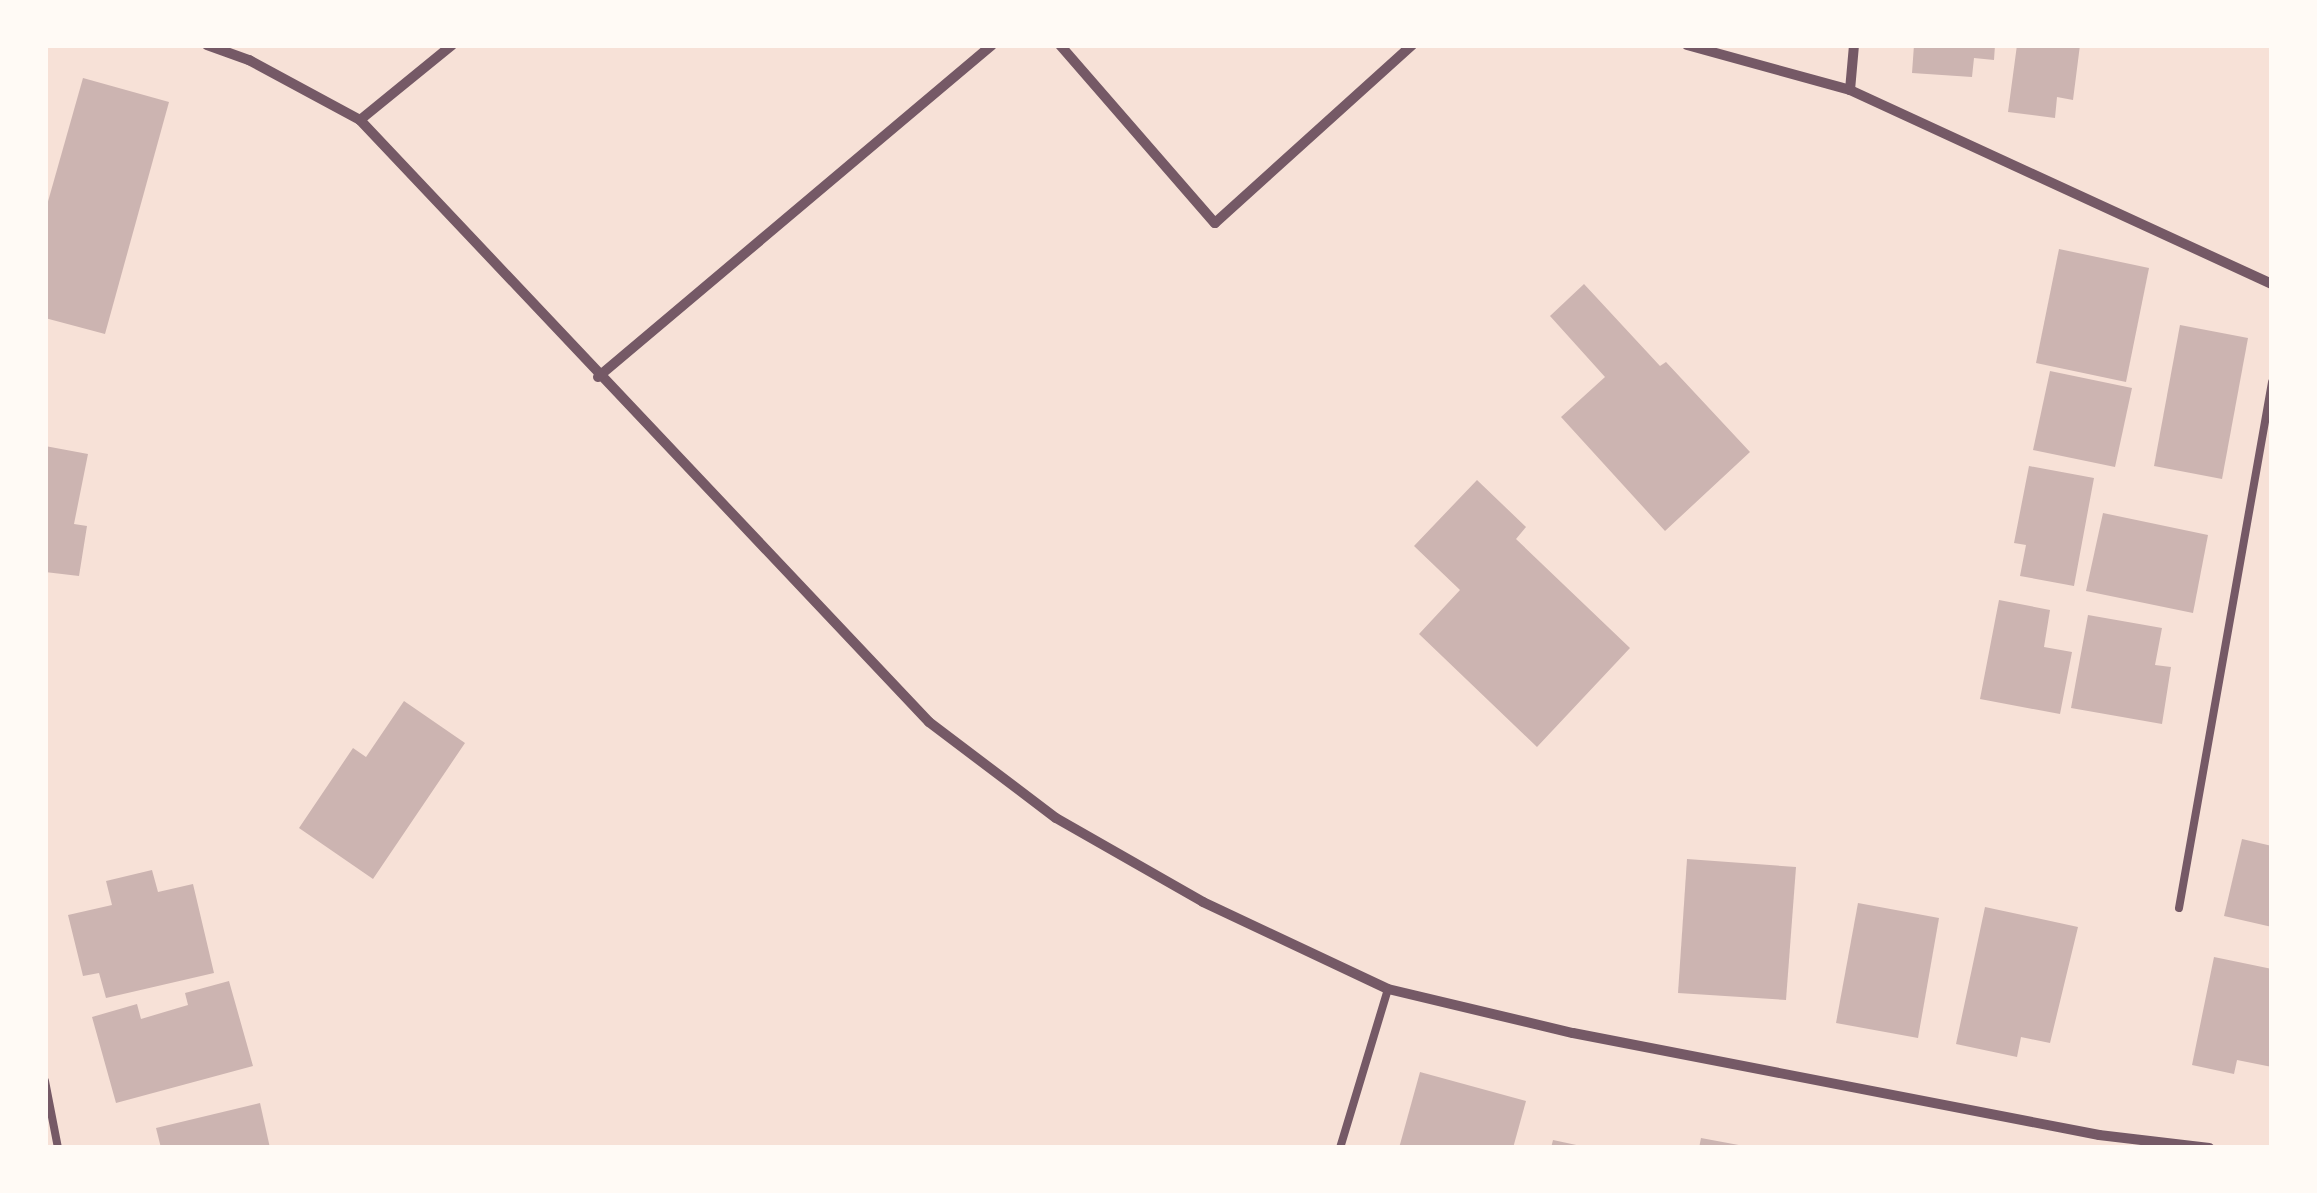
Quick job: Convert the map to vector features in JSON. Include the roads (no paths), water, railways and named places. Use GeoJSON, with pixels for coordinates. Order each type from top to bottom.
{"type":"FeatureCollection","features":[{"type":"Feature","properties":{"kind":"street"},"geometry":{"type":"LineString","coordinates":[[207,45],[248,60],[360,120],[928,722],[1056,818],[1204,902],[1388,988],[1572,1033],[2100,1135],[2209,1148]]}},
{"type":"Feature","properties":{"kind":"street"},"geometry":{"type":"LineString","coordinates":[[360,120],[452,45]]}},
{"type":"Feature","properties":{"kind":"street"},"geometry":{"type":"LineString","coordinates":[[598,376],[992,45]]}},
{"type":"Feature","properties":{"kind":"street"},"geometry":{"type":"LineString","coordinates":[[1060,45],[1215,223],[1412,45]]}},
{"type":"Feature","properties":{"kind":"street"},"geometry":{"type":"LineString","coordinates":[[1687,45],[1850,90],[2272,284]]}},
{"type":"Feature","properties":{"kind":"street"},"geometry":{"type":"LineString","coordinates":[[1850,90],[1854,45]]}},
{"type":"Feature","properties":{"kind":"street"},"geometry":{"type":"LineString","coordinates":[[2099,1148],[2100,1135]]}},
{"type":"Feature","properties":{"kind":"lane"},"geometry":{"type":"LineString","coordinates":[[2179,908],[2272,382]]}},
{"type":"Feature","properties":{"kind":"lane"},"geometry":{"type":"LineString","coordinates":[[1340,1148],[1388,988]]}},
{"type":"Feature","properties":{"kind":"lane"},"geometry":{"type":"LineString","coordinates":[[45,1081],[58,1148]]}}]}
